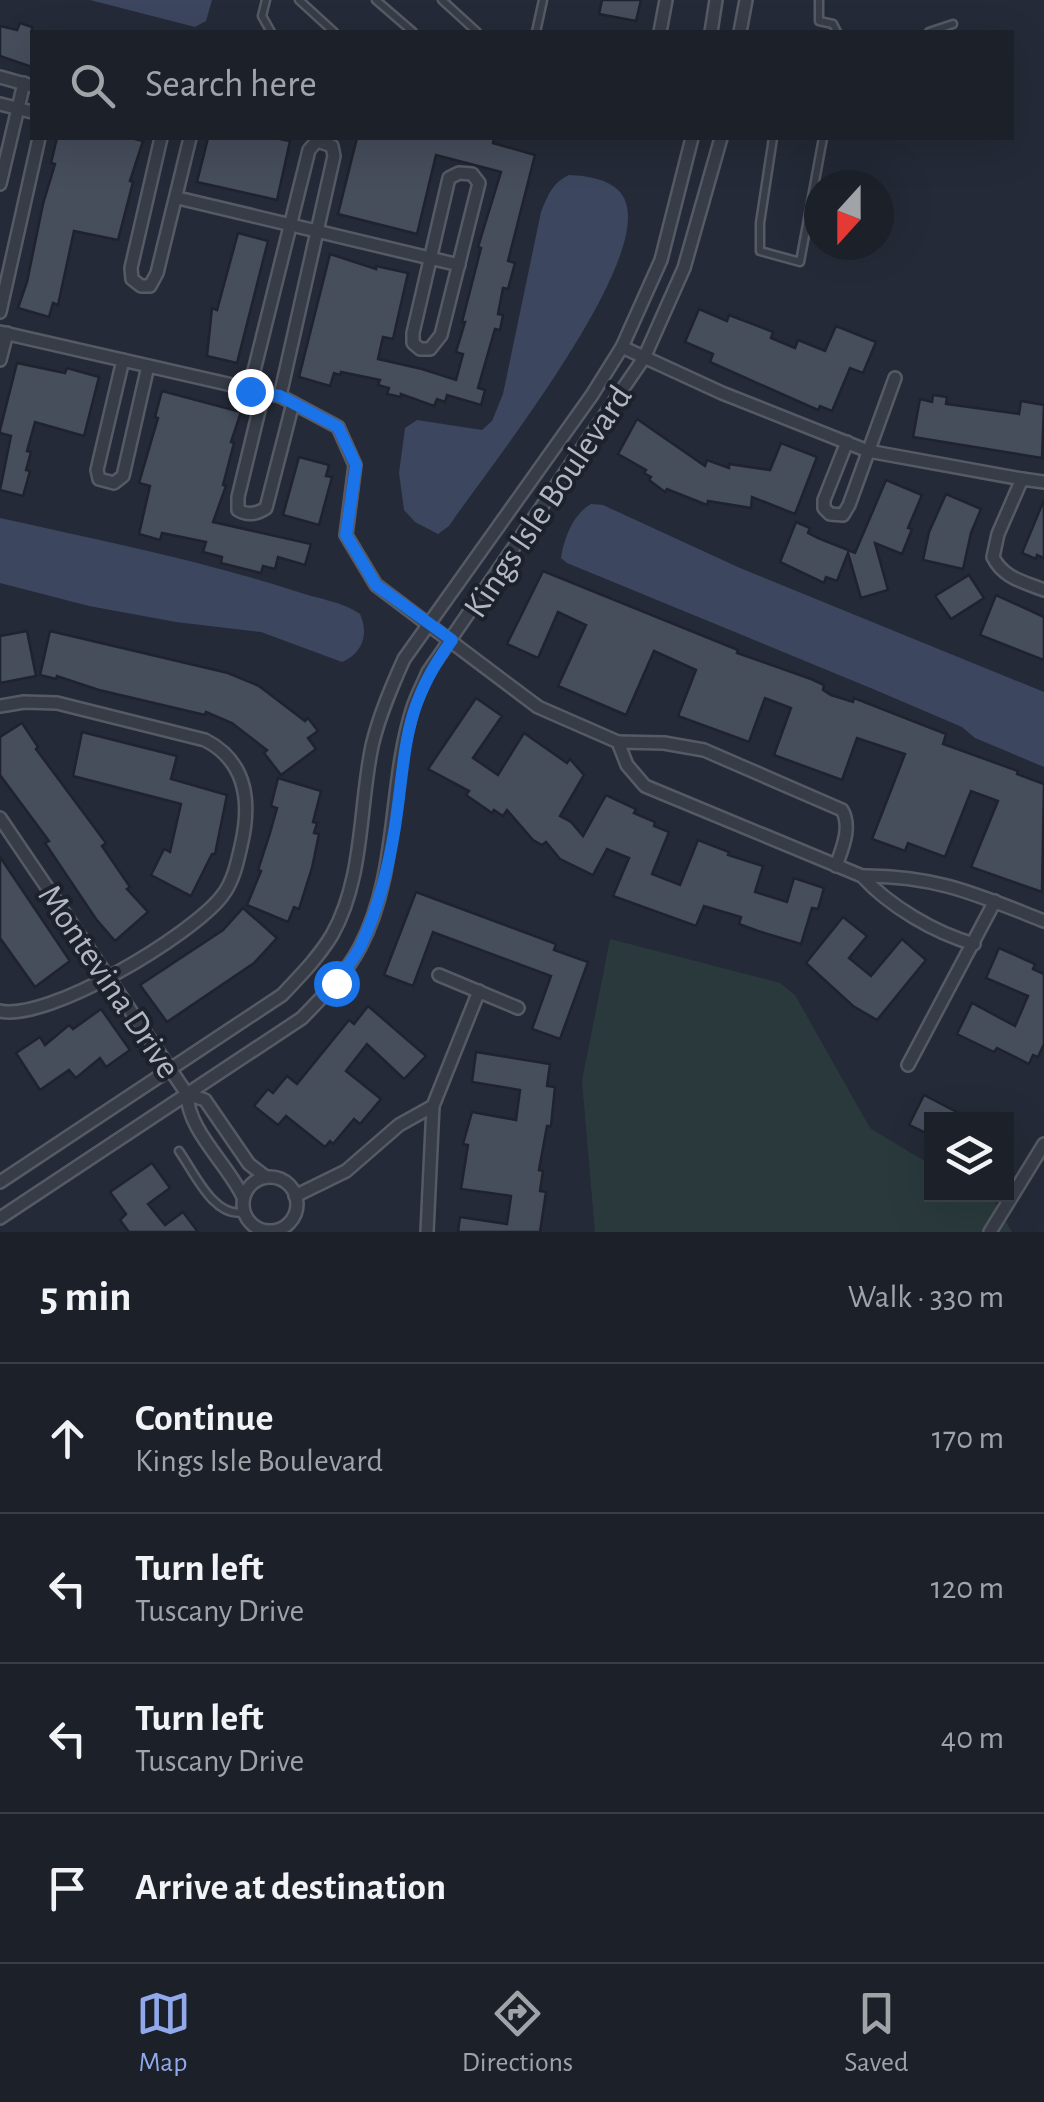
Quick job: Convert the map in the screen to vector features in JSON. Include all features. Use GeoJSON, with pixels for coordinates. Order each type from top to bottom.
{"type":"FeatureCollection","features":[{"type":"Feature","properties":{"kind":"street"},"geometry":{"type":"LineString","coordinates":[[660,30],[666,0]]}},
{"type":"Feature","properties":{"kind":"street"},"geometry":{"type":"LineString","coordinates":[[710,30],[716,0]]}},
{"type":"Feature","properties":{"kind":"street"},"geometry":{"type":"LineString","coordinates":[[740,30],[746,0]]}},
{"type":"Feature","properties":{"kind":"street"},"geometry":{"type":"LineString","coordinates":[[0,77],[28,85],[17,108],[0,184]]}},
{"type":"Feature","properties":{"kind":"street"},"geometry":{"type":"LineString","coordinates":[[0,104],[30,111]]}},
{"type":"Feature","properties":{"kind":"street"},"geometry":{"type":"LineString","coordinates":[[0,312],[39,140]]}},
{"type":"Feature","properties":{"kind":"street"},"geometry":{"type":"LineString","coordinates":[[161,140],[130,268],[132,279],[141,286],[150,286],[157,273],[190,140]]}},
{"type":"Feature","properties":{"kind":"street"},"geometry":{"type":"LineString","coordinates":[[280,396],[334,156],[332,146],[317,140],[309,150],[288,225],[238,497],[238,510],[243,513],[256,514],[266,508],[293,403]]}},
{"type":"Feature","properties":{"kind":"street","name":"Kings Isle Boulevard"},"geometry":{"type":"LineString","coordinates":[[0,1182],[282,995],[312,964],[334,932],[352,875],[372,748],[384,705],[404,659],[622,347],[661,260],[691,140]]}},
{"type":"Feature","properties":{"kind":"street","name":"Kings Isle Boulevard"},"geometry":{"type":"LineString","coordinates":[[0,1218],[302,1018],[336,983],[360,946],[377,901],[394,828],[412,708],[428,672],[644,358],[684,268],[720,140]]}},
{"type":"Feature","properties":{"kind":"street"},"geometry":{"type":"LineString","coordinates":[[459,172],[472,174],[479,183],[441,335],[430,349],[420,349],[413,343],[413,332],[431,256],[449,178],[459,172]]}},
{"type":"Feature","properties":{"kind":"street"},"geometry":{"type":"LineString","coordinates":[[178,198],[459,265]]}},
{"type":"Feature","properties":{"kind":"street"},"geometry":{"type":"LineString","coordinates":[[0,360],[4,332],[280,396],[338,427],[356,465],[346,535],[376,585],[538,707],[618,742],[664,743],[704,750],[842,810],[847,818],[845,840],[836,866]]}},
{"type":"Feature","properties":{"kind":"street"},"geometry":{"type":"LineString","coordinates":[[622,347],[722,393],[868,451],[1044,482]]}},
{"type":"Feature","properties":{"kind":"street"},"geometry":{"type":"LineString","coordinates":[[122,360],[97,470],[99,478],[114,483],[123,476],[148,366]]}},
{"type":"Feature","properties":{"kind":"street"},"geometry":{"type":"LineString","coordinates":[[847,442],[824,500],[824,508],[830,514],[844,515],[895,378]]}},
{"type":"Feature","properties":{"kind":"street"},"geometry":{"type":"LineString","coordinates":[[1022,479],[998,534],[993,557],[1010,576],[1044,590]]}},
{"type":"Feature","properties":{"kind":"street"},"geometry":{"type":"LineString","coordinates":[[0,706],[57,703],[191,734],[225,752],[240,774],[247,815],[236,868],[226,891],[196,920],[107,979],[51,1006],[0,1011]]}},
{"type":"Feature","properties":{"kind":"street"},"geometry":{"type":"LineString","coordinates":[[618,742],[626,765],[645,786],[862,876],[894,875],[955,886],[1044,921]]}},
{"type":"Feature","properties":{"kind":"street","name":"Montevina Drive"},"geometry":{"type":"LineString","coordinates":[[0,818],[187,1094]]}},
{"type":"Feature","properties":{"kind":"street"},"geometry":{"type":"LineString","coordinates":[[862,876],[876,891],[924,921],[958,940],[974,944]]}},
{"type":"Feature","properties":{"kind":"street"},"geometry":{"type":"LineString","coordinates":[[908,1065],[995,902]]}},
{"type":"Feature","properties":{"kind":"street"},"geometry":{"type":"LineString","coordinates":[[439,975],[518,1008]]}},
{"type":"Feature","properties":{"kind":"street"},"geometry":{"type":"LineString","coordinates":[[426,1232],[433,1106],[479,992]]}},
{"type":"Feature","properties":{"kind":"street"},"geometry":{"type":"LineString","coordinates":[[187,1094],[205,1100],[250,1164],[266,1177],[286,1183],[295,1196],[296,1212],[291,1221],[273,1232],[253,1226],[244,1212],[235,1179],[188,1112],[187,1094]]}},
{"type":"Feature","properties":{"kind":"street"},"geometry":{"type":"LineString","coordinates":[[295,1196],[346,1171],[399,1125],[433,1106]]}},
{"type":"Feature","properties":{"kind":"street"},"geometry":{"type":"LineString","coordinates":[[990,1232],[1044,1144]]}},
{"type":"Feature","properties":{"kind":"street"},"geometry":{"type":"LineString","coordinates":[[243,1197],[248,1188],[266,1177]]}},
{"type":"Feature","properties":{"kind":"lane"},"geometry":{"type":"LineString","coordinates":[[266,0],[262,16],[270,30]]}},
{"type":"Feature","properties":{"kind":"lane"},"geometry":{"type":"LineString","coordinates":[[300,0],[332,30]]}},
{"type":"Feature","properties":{"kind":"lane"},"geometry":{"type":"LineString","coordinates":[[376,0],[410,30]]}},
{"type":"Feature","properties":{"kind":"lane"},"geometry":{"type":"LineString","coordinates":[[442,0],[475,30]]}},
{"type":"Feature","properties":{"kind":"lane"},"geometry":{"type":"LineString","coordinates":[[536,30],[543,0]]}},
{"type":"Feature","properties":{"kind":"lane"},"geometry":{"type":"LineString","coordinates":[[819,0],[819,21],[833,24],[835,30]]}},
{"type":"Feature","properties":{"kind":"lane"},"geometry":{"type":"LineString","coordinates":[[935,30],[953,24]]}},
{"type":"Feature","properties":{"kind":"lane"},"geometry":{"type":"LineString","coordinates":[[773,140],[760,223],[760,251],[800,262],[823,140]]}},
{"type":"Feature","properties":{"kind":"lane"},"geometry":{"type":"LineString","coordinates":[[179,1151],[220,1208],[234,1214],[244,1212]]}},
{"type":"Feature","properties":{"kind":"shaded area"},"geometry":{"type":"Polygon","coordinates":[[[610,939],[780,983],[795,995],[870,1128],[924,1161],[924,1202],[995,1202],[1012,1232],[595,1232],[582,1081],[610,939]]]}},
{"type":"Feature","properties":{"kind":"water"},"geometry":{"type":"Polygon","coordinates":[[[90,0],[212,0],[206,21],[195,27],[90,0]]]}},
{"type":"Feature","properties":{"kind":"water"},"geometry":{"type":"Polygon","coordinates":[[[569,175],[607,183],[624,198],[627,228],[615,268],[562,365],[449,526],[438,534],[415,522],[404,510],[399,473],[405,428],[417,420],[482,430],[492,421],[503,394],[541,212],[548,195],[569,175]]]}},
{"type":"Feature","properties":{"kind":"water"},"geometry":{"type":"Polygon","coordinates":[[[591,504],[603,505],[740,568],[1044,692],[1044,767],[975,738],[962,727],[567,563],[561,558],[567,535],[574,520],[591,504]]]}},
{"type":"Feature","properties":{"kind":"water"},"geometry":{"type":"Polygon","coordinates":[[[0,518],[186,560],[337,603],[360,614],[362,642],[355,654],[342,662],[261,632],[89,606],[0,583],[0,518]]]}},
{"type":"Feature","properties":{"kind":"building"},"geometry":{"type":"Polygon","coordinates":[[[602,0],[641,0],[636,21],[599,14],[602,0]]]}},
{"type":"Feature","properties":{"kind":"building"},"geometry":{"type":"Polygon","coordinates":[[[20,23],[32,27],[30,66],[0,56],[0,26],[17,30],[20,23]]]}},
{"type":"Feature","properties":{"kind":"building"},"geometry":{"type":"Polygon","coordinates":[[[57,140],[143,141],[118,240],[74,231],[58,305],[53,303],[49,317],[18,308],[55,164],[51,163],[57,140]]]}},
{"type":"Feature","properties":{"kind":"building"},"geometry":{"type":"Polygon","coordinates":[[[208,140],[290,141],[277,200],[197,182],[208,140]]]}},
{"type":"Feature","properties":{"kind":"building"},"geometry":{"type":"Polygon","coordinates":[[[356,140],[494,140],[493,143],[535,155],[508,261],[515,263],[508,289],[503,288],[498,314],[503,315],[500,330],[495,329],[478,388],[485,390],[481,405],[447,395],[445,402],[437,399],[434,406],[401,394],[387,394],[389,388],[378,385],[380,380],[341,372],[334,373],[330,386],[299,377],[330,254],[376,269],[408,273],[393,339],[383,337],[378,359],[456,380],[463,354],[456,352],[481,248],[478,247],[501,172],[436,155],[417,234],[338,214],[356,140]]]}},
{"type":"Feature","properties":{"kind":"building"},"geometry":{"type":"Polygon","coordinates":[[[238,233],[268,241],[237,363],[207,356],[212,308],[217,310],[238,233]]]}},
{"type":"Feature","properties":{"kind":"building"},"geometry":{"type":"Polygon","coordinates":[[[699,309],[727,321],[729,315],[773,332],[771,338],[795,348],[798,340],[825,351],[836,326],[876,342],[863,373],[850,368],[832,411],[820,406],[818,410],[710,362],[713,354],[685,342],[699,309]]]}},
{"type":"Feature","properties":{"kind":"building"},"geometry":{"type":"Polygon","coordinates":[[[17,363],[65,373],[67,368],[99,377],[84,436],[35,422],[27,451],[31,452],[26,470],[30,471],[23,496],[0,490],[11,436],[0,430],[17,363]]]}},
{"type":"Feature","properties":{"kind":"building"},"geometry":{"type":"Polygon","coordinates":[[[162,391],[241,412],[231,442],[234,443],[223,485],[226,486],[213,522],[311,544],[305,565],[278,557],[275,569],[263,566],[261,573],[221,563],[222,557],[203,552],[206,542],[162,533],[160,540],[139,534],[150,486],[139,483],[162,391]]]}},
{"type":"Feature","properties":{"kind":"building"},"geometry":{"type":"Polygon","coordinates":[[[933,395],[947,397],[946,404],[1019,414],[1021,401],[1044,405],[1042,458],[913,437],[920,399],[932,402],[933,395]]]}},
{"type":"Feature","properties":{"kind":"building"},"geometry":{"type":"Polygon","coordinates":[[[637,419],[705,466],[707,460],[729,468],[729,464],[770,470],[781,443],[817,457],[795,514],[752,497],[751,508],[708,501],[707,505],[667,489],[665,492],[649,480],[646,470],[618,454],[637,419]]]}},
{"type":"Feature","properties":{"kind":"building"},"geometry":{"type":"Polygon","coordinates":[[[299,457],[329,465],[326,476],[332,477],[319,525],[283,515],[299,457]]]}},
{"type":"Feature","properties":{"kind":"building"},"geometry":{"type":"Polygon","coordinates":[[[886,480],[922,495],[902,554],[875,543],[888,590],[861,598],[848,553],[837,581],[826,577],[824,583],[780,562],[796,522],[810,528],[808,533],[855,553],[886,480]]]}},
{"type":"Feature","properties":{"kind":"building"},"geometry":{"type":"Polygon","coordinates":[[[946,494],[981,509],[963,569],[923,560],[929,532],[946,494]]]}},
{"type":"Feature","properties":{"kind":"building"},"geometry":{"type":"Polygon","coordinates":[[[1044,500],[1044,558],[1037,555],[1036,559],[1022,553],[1044,500]]]}},
{"type":"Feature","properties":{"kind":"building"},"geometry":{"type":"Polygon","coordinates":[[[543,571],[738,650],[737,653],[811,679],[824,685],[823,690],[831,695],[853,702],[854,698],[946,734],[943,744],[1044,784],[1042,892],[971,867],[998,801],[971,791],[945,857],[908,843],[905,851],[872,839],[905,754],[857,738],[842,780],[774,755],[791,708],[765,698],[749,742],[678,716],[696,670],[654,651],[626,715],[558,686],[586,625],[558,612],[538,658],[507,644],[543,571]]]}},
{"type":"Feature","properties":{"kind":"building"},"geometry":{"type":"Polygon","coordinates":[[[969,575],[984,598],[951,619],[935,596],[969,575]]]}},
{"type":"Feature","properties":{"kind":"building"},"geometry":{"type":"Polygon","coordinates":[[[996,595],[1044,617],[1044,660],[980,635],[996,595]]]}},
{"type":"Feature","properties":{"kind":"building"},"geometry":{"type":"Polygon","coordinates":[[[27,631],[36,676],[0,683],[0,636],[27,631]]]}},
{"type":"Feature","properties":{"kind":"building"},"geometry":{"type":"Polygon","coordinates":[[[50,631],[228,673],[259,686],[305,721],[308,718],[318,731],[308,738],[316,749],[281,775],[264,753],[267,750],[232,723],[206,712],[205,715],[57,676],[56,679],[40,675],[50,631]]]}},
{"type":"Feature","properties":{"kind":"building"},"geometry":{"type":"Polygon","coordinates":[[[476,698],[502,716],[473,758],[498,775],[524,733],[567,763],[570,759],[584,775],[560,816],[583,836],[606,795],[636,809],[634,813],[669,832],[652,874],[680,885],[698,840],[763,866],[755,892],[787,902],[794,878],[824,888],[818,909],[812,908],[801,944],[739,924],[741,917],[704,906],[696,926],[613,896],[629,858],[607,849],[593,875],[560,859],[546,842],[542,845],[533,840],[507,810],[503,816],[494,810],[492,813],[466,795],[469,791],[428,769],[476,698]]]}},
{"type":"Feature","properties":{"kind":"building"},"geometry":{"type":"Polygon","coordinates":[[[22,723],[36,749],[106,843],[102,846],[130,887],[127,889],[148,912],[115,941],[96,919],[45,843],[49,841],[0,775],[0,737],[22,723]]]}},
{"type":"Feature","properties":{"kind":"building"},"geometry":{"type":"Polygon","coordinates":[[[82,732],[177,756],[171,779],[227,795],[215,854],[191,896],[151,875],[164,849],[170,852],[181,804],[73,776],[82,732]]]}},
{"type":"Feature","properties":{"kind":"building"},"geometry":{"type":"Polygon","coordinates":[[[278,778],[321,791],[313,822],[317,823],[314,833],[319,834],[312,868],[299,909],[294,907],[288,922],[247,905],[261,871],[258,870],[277,808],[271,806],[278,778]]]}},
{"type":"Feature","properties":{"kind":"building"},"geometry":{"type":"Polygon","coordinates":[[[0,857],[70,961],[35,987],[0,938],[0,857]]]}},
{"type":"Feature","properties":{"kind":"building"},"geometry":{"type":"Polygon","coordinates":[[[416,892],[556,944],[554,950],[588,962],[560,1039],[532,1029],[551,976],[433,932],[413,986],[384,975],[416,892]]]}},
{"type":"Feature","properties":{"kind":"building"},"geometry":{"type":"Polygon","coordinates":[[[243,908],[277,938],[254,963],[167,1022],[140,985],[223,930],[243,908]]]}},
{"type":"Feature","properties":{"kind":"building"},"geometry":{"type":"Polygon","coordinates":[[[843,917],[867,936],[849,958],[871,976],[902,939],[926,960],[877,1020],[853,1006],[806,963],[843,917]]]}},
{"type":"Feature","properties":{"kind":"building"},"geometry":{"type":"Polygon","coordinates":[[[999,948],[1035,964],[1033,969],[1044,974],[1044,1044],[1029,1064],[957,1034],[972,1003],[1015,1026],[1028,996],[986,978],[999,948]]]}},
{"type":"Feature","properties":{"kind":"building"},"geometry":{"type":"Polygon","coordinates":[[[368,1006],[426,1056],[404,1079],[367,1044],[346,1071],[381,1099],[360,1124],[354,1119],[333,1144],[330,1141],[325,1147],[286,1116],[278,1125],[254,1106],[268,1089],[273,1093],[287,1076],[297,1084],[349,1020],[354,1024],[368,1006]]]}},
{"type":"Feature","properties":{"kind":"building"},"geometry":{"type":"Polygon","coordinates":[[[101,1009],[130,1050],[106,1067],[100,1058],[76,1078],[69,1070],[40,1090],[16,1053],[40,1037],[45,1045],[69,1025],[73,1029],[101,1009]]]}},
{"type":"Feature","properties":{"kind":"building"},"geometry":{"type":"Polygon","coordinates":[[[476,1052],[550,1064],[547,1086],[555,1087],[551,1126],[547,1126],[539,1170],[543,1171],[540,1191],[546,1192],[540,1232],[458,1232],[460,1217],[507,1224],[511,1196],[461,1189],[468,1145],[463,1144],[472,1112],[516,1120],[520,1090],[472,1082],[476,1052]]]}},
{"type":"Feature","properties":{"kind":"building"},"geometry":{"type":"Polygon","coordinates":[[[924,1095],[957,1112],[924,1112],[924,1132],[909,1125],[924,1095]]]}},
{"type":"Feature","properties":{"kind":"building"},"geometry":{"type":"Polygon","coordinates":[[[152,1163],[170,1188],[148,1204],[165,1225],[183,1212],[198,1232],[129,1232],[120,1220],[126,1214],[110,1192],[152,1163]]]}},
{"type":"Feature","properties":{"kind":"route"},"geometry":{"type":"LineString","coordinates":[[250,391],[280,396],[338,427],[356,465],[346,535],[376,585],[452,640],[428,672],[412,708],[394,828],[377,901],[360,946],[336,983]]}}]}
